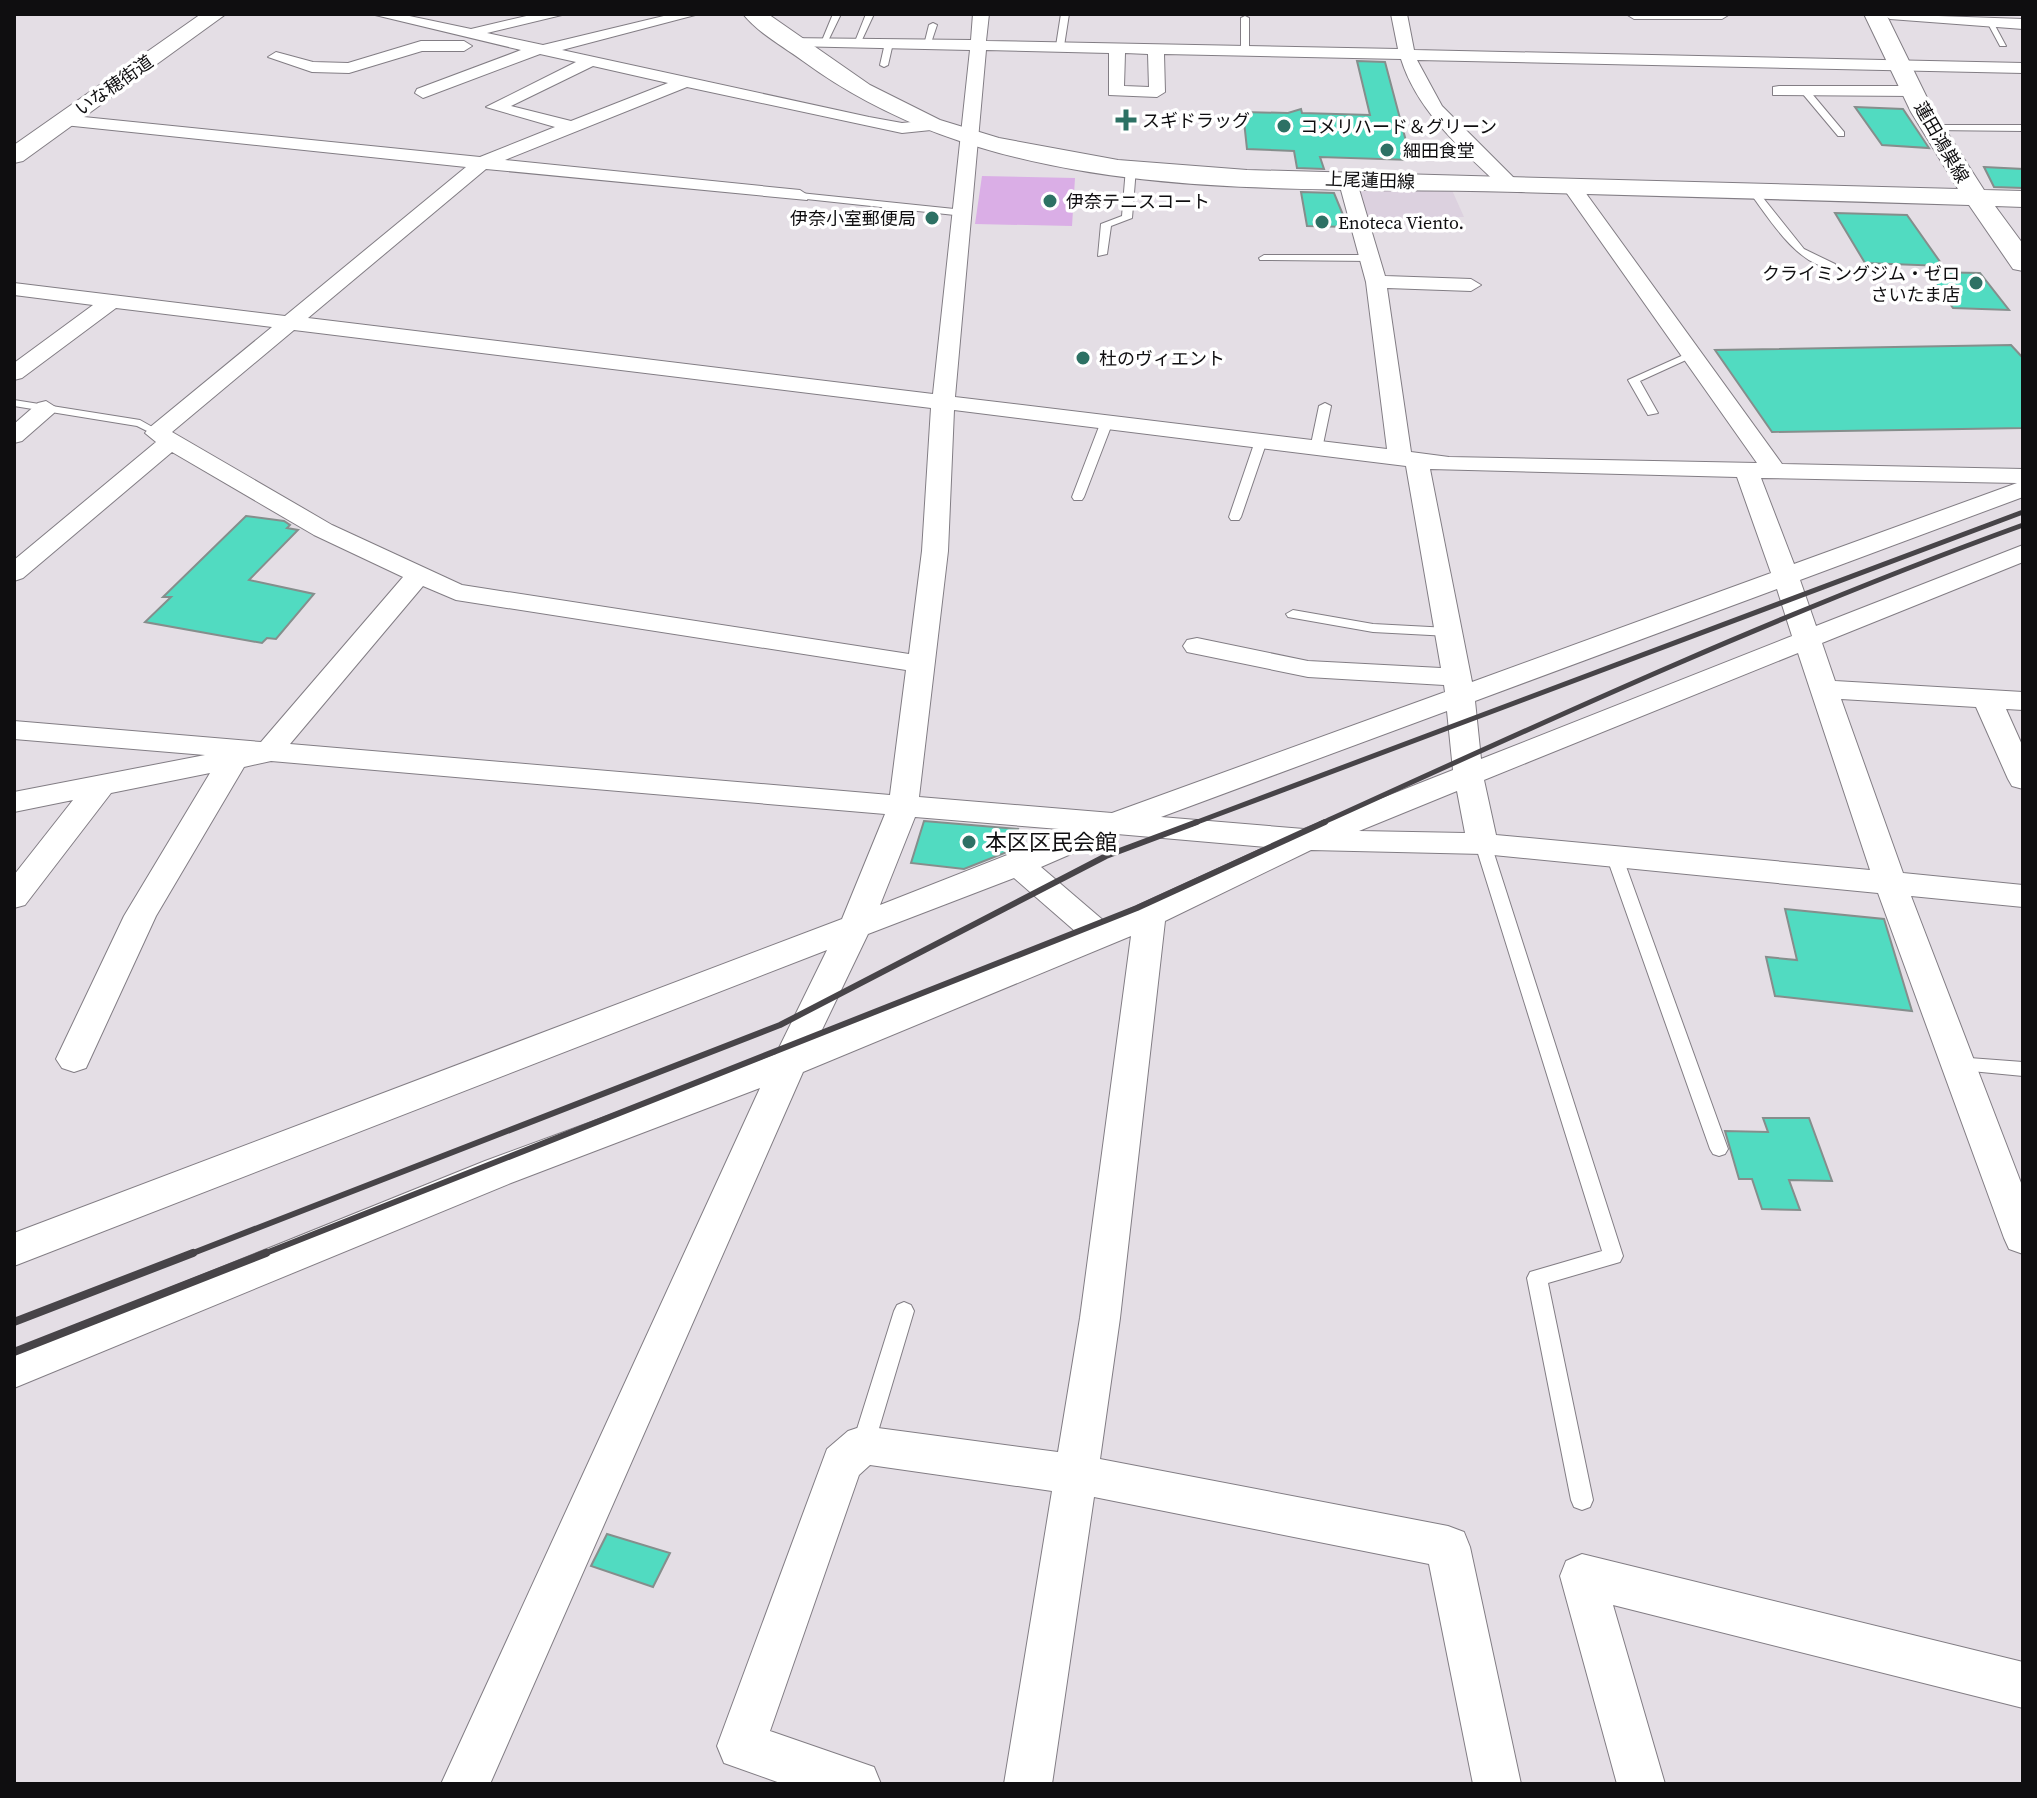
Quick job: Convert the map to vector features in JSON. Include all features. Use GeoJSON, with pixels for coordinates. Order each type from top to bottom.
{"type":"FeatureCollection","features":[{"type":"Feature","properties":{"kind":"main road","name":"いな穂街道"},"geometry":{"type":"LineString","coordinates":[[14,156],[215,14]]}},
{"type":"Feature","properties":{"kind":"main road","name":"上尾蓮田線"},"geometry":{"type":"LineString","coordinates":[[754,14],[882,103],[931,125],[971,138],[1058,158],[1131,168],[1347,179],[2023,199]]}},
{"type":"Feature","properties":{"kind":"main road","name":"蓮田鴻巣線"},"geometry":{"type":"LineString","coordinates":[[1875,14],[1885,50],[1975,197],[2023,263]]}},
{"type":"Feature","properties":{"kind":"street"},"geometry":{"type":"LineString","coordinates":[[379,14],[902,128],[931,125]]}},
{"type":"Feature","properties":{"kind":"street"},"geometry":{"type":"LineString","coordinates":[[466,33],[558,14]]}},
{"type":"Feature","properties":{"kind":"street"},"geometry":{"type":"LineString","coordinates":[[423,93],[541,49],[691,14]]}},
{"type":"Feature","properties":{"kind":"street"},"geometry":{"type":"LineString","coordinates":[[465,1784],[789,1063],[856,925],[903,808],[935,551],[943,405],[981,14]]}},
{"type":"Feature","properties":{"kind":"street"},"geometry":{"type":"LineString","coordinates":[[1399,14],[1409,55],[1428,101],[1443,122],[1508,183]]}},
{"type":"Feature","properties":{"kind":"street"},"geometry":{"type":"LineString","coordinates":[[1634,14],[1722,14]]}},
{"type":"Feature","properties":{"kind":"street"},"geometry":{"type":"LineString","coordinates":[[1890,14],[2023,24]]}},
{"type":"Feature","properties":{"kind":"street"},"geometry":{"type":"LineString","coordinates":[[276,57],[312,67],[349,68],[421,46],[460,47],[485,37]]}},
{"type":"Feature","properties":{"kind":"street"},"geometry":{"type":"LineString","coordinates":[[790,41],[1769,62],[1885,50],[2023,68]]}},
{"type":"Feature","properties":{"kind":"street"},"geometry":{"type":"LineString","coordinates":[[1753,43],[1769,62]]}},
{"type":"Feature","properties":{"kind":"street"},"geometry":{"type":"LineString","coordinates":[[1117,47],[1115,91],[1157,92],[1156,48]]}},
{"type":"Feature","properties":{"kind":"street"},"geometry":{"type":"LineString","coordinates":[[570,126],[495,107],[591,61]]}},
{"type":"Feature","properties":{"kind":"street"},"geometry":{"type":"LineString","coordinates":[[14,573],[289,323],[482,163],[684,82]]}},
{"type":"Feature","properties":{"kind":"street"},"geometry":{"type":"LineString","coordinates":[[1779,91],[1912,91]]}},
{"type":"Feature","properties":{"kind":"street"},"geometry":{"type":"LineString","coordinates":[[64,120],[800,196]]}},
{"type":"Feature","properties":{"kind":"street"},"geometry":{"type":"LineString","coordinates":[[1347,179],[1371,258],[1408,459],[1449,632],[1468,775],[1483,844]]}},
{"type":"Feature","properties":{"kind":"street"},"geometry":{"type":"LineString","coordinates":[[1570,185],[1774,470]]}},
{"type":"Feature","properties":{"kind":"street"},"geometry":{"type":"LineString","coordinates":[[1376,282],[1471,285]]}},
{"type":"Feature","properties":{"kind":"street"},"geometry":{"type":"LineString","coordinates":[[14,289],[943,405],[1408,459],[2023,476]]}},
{"type":"Feature","properties":{"kind":"street"},"geometry":{"type":"LineString","coordinates":[[14,373],[112,301]]}},
{"type":"Feature","properties":{"kind":"street"},"geometry":{"type":"LineString","coordinates":[[14,436],[46,408]]}},
{"type":"Feature","properties":{"kind":"street"},"geometry":{"type":"LineString","coordinates":[[164,437],[323,530],[456,592],[922,664]]}},
{"type":"Feature","properties":{"kind":"street"},"geometry":{"type":"LineString","coordinates":[[1746,470],[1786,577],[1891,886],[2023,1238]]}},
{"type":"Feature","properties":{"kind":"street"},"geometry":{"type":"LineString","coordinates":[[14,1250],[1018,864],[1458,686],[1786,577],[2023,489]]}},
{"type":"Feature","properties":{"kind":"street"},"geometry":{"type":"LineString","coordinates":[[14,1370],[498,1172],[789,1063],[1150,915],[1307,840],[2023,553]]}},
{"type":"Feature","properties":{"kind":"street"},"geometry":{"type":"LineString","coordinates":[[14,802],[267,753],[419,575]]}},
{"type":"Feature","properties":{"kind":"street"},"geometry":{"type":"LineString","coordinates":[[1197,646],[1308,669],[1458,686]]}},
{"type":"Feature","properties":{"kind":"street"},"geometry":{"type":"LineString","coordinates":[[1824,689],[2023,701]]}},
{"type":"Feature","properties":{"kind":"street"},"geometry":{"type":"LineString","coordinates":[[1987,699],[2023,779]]}},
{"type":"Feature","properties":{"kind":"street"},"geometry":{"type":"LineString","coordinates":[[14,730],[1307,840],[1483,844],[1891,886],[2023,896]]}},
{"type":"Feature","properties":{"kind":"street"},"geometry":{"type":"LineString","coordinates":[[74,1059],[140,916],[233,760]]}},
{"type":"Feature","properties":{"kind":"street"},"geometry":{"type":"LineString","coordinates":[[14,897],[101,785]]}},
{"type":"Feature","properties":{"kind":"street"},"geometry":{"type":"LineString","coordinates":[[1018,864],[1101,936]]}},
{"type":"Feature","properties":{"kind":"street"},"geometry":{"type":"LineString","coordinates":[[1028,1784],[1100,1318],[1150,915]]}},
{"type":"Feature","properties":{"kind":"street"},"geometry":{"type":"LineString","coordinates":[[857,1784],[741,1746],[842,1463],[863,1445],[1076,1474],[1448,1547],[1497,1784]]}},
{"type":"Feature","properties":{"kind":"street"},"geometry":{"type":"LineString","coordinates":[[1641,1784],[1582,1576],[2023,1685]]}},
{"type":"Feature","properties":{"kind":"lane"},"geometry":{"type":"LineString","coordinates":[[824,41],[837,14]]}},
{"type":"Feature","properties":{"kind":"lane"},"geometry":{"type":"LineString","coordinates":[[857,42],[870,14]]}},
{"type":"Feature","properties":{"kind":"lane"},"geometry":{"type":"LineString","coordinates":[[1060,46],[1065,14]]}},
{"type":"Feature","properties":{"kind":"lane"},"geometry":{"type":"LineString","coordinates":[[1245,18],[1245,51]]}},
{"type":"Feature","properties":{"kind":"lane"},"geometry":{"type":"LineString","coordinates":[[1989,22],[2003,44]]}},
{"type":"Feature","properties":{"kind":"lane"},"geometry":{"type":"LineString","coordinates":[[927,43],[933,25]]}},
{"type":"Feature","properties":{"kind":"lane"},"geometry":{"type":"LineString","coordinates":[[884,65],[889,43]]}},
{"type":"Feature","properties":{"kind":"lane"},"geometry":{"type":"LineString","coordinates":[[1805,91],[1841,134]]}},
{"type":"Feature","properties":{"kind":"lane"},"geometry":{"type":"LineString","coordinates":[[1934,128],[2023,128]]}},
{"type":"Feature","properties":{"kind":"lane"},"geometry":{"type":"LineString","coordinates":[[1102,254],[1106,224],[1127,218],[1131,168]]}},
{"type":"Feature","properties":{"kind":"lane"},"geometry":{"type":"LineString","coordinates":[[1753,191],[1800,251],[1831,266]]}},
{"type":"Feature","properties":{"kind":"lane"},"geometry":{"type":"LineString","coordinates":[[800,196],[964,213]]}},
{"type":"Feature","properties":{"kind":"lane"},"geometry":{"type":"LineString","coordinates":[[1264,258],[1371,258]]}},
{"type":"Feature","properties":{"kind":"lane"},"geometry":{"type":"LineString","coordinates":[[1652,413],[1634,380],[1692,355]]}},
{"type":"Feature","properties":{"kind":"lane"},"geometry":{"type":"LineString","coordinates":[[14,403],[140,423],[164,437]]}},
{"type":"Feature","properties":{"kind":"lane"},"geometry":{"type":"LineString","coordinates":[[1316,449],[1325,406]]}},
{"type":"Feature","properties":{"kind":"lane"},"geometry":{"type":"LineString","coordinates":[[1078,497],[1106,424]]}},
{"type":"Feature","properties":{"kind":"lane"},"geometry":{"type":"LineString","coordinates":[[1235,517],[1261,441]]}},
{"type":"Feature","properties":{"kind":"lane"},"geometry":{"type":"LineString","coordinates":[[1293,614],[1373,628],[1449,632]]}},
{"type":"Feature","properties":{"kind":"lane"},"geometry":{"type":"LineString","coordinates":[[1483,844],[1613,1256],[1537,1278],[1582,1500]]}},
{"type":"Feature","properties":{"kind":"lane"},"geometry":{"type":"LineString","coordinates":[[1615,858],[1719,1149]]}},
{"type":"Feature","properties":{"kind":"lane"},"geometry":{"type":"LineString","coordinates":[[1956,1064],[2023,1069]]}},
{"type":"Feature","properties":{"kind":"lane"},"geometry":{"type":"LineString","coordinates":[[863,1445],[904,1311]]}},
{"type":"Feature","properties":{"kind":"shaded area"},"geometry":{"type":"Polygon","coordinates":[[[982,176],[1075,178],[1072,226],[975,224],[982,176]]]}},
{"type":"Feature","properties":{"kind":"shaded area"},"geometry":{"type":"Polygon","coordinates":[[[1355,186],[1451,188],[1464,217],[1428,217],[1428,220],[1366,218],[1355,186]]]}},
{"type":"Feature","properties":{"kind":"building"},"geometry":{"type":"Polygon","coordinates":[[[1357,61],[1385,62],[1411,160],[1320,157],[1324,169],[1297,168],[1294,151],[1247,149],[1243,112],[1288,113],[1301,109],[1302,113],[1370,115],[1357,61]]]}},
{"type":"Feature","properties":{"kind":"building"},"geometry":{"type":"Polygon","coordinates":[[[1855,107],[1903,109],[1929,148],[1882,145],[1855,107]]]}},
{"type":"Feature","properties":{"kind":"building"},"geometry":{"type":"Polygon","coordinates":[[[1984,167],[2023,169],[2023,188],[1994,187],[1984,167]]]}},
{"type":"Feature","properties":{"kind":"building"},"geometry":{"type":"Polygon","coordinates":[[[1301,192],[1334,193],[1348,227],[1307,226],[1301,192]]]}},
{"type":"Feature","properties":{"kind":"building"},"geometry":{"type":"Polygon","coordinates":[[[1835,213],[1907,215],[1943,266],[1865,263],[1835,213]]]}},
{"type":"Feature","properties":{"kind":"building"},"geometry":{"type":"Polygon","coordinates":[[[1927,272],[1980,273],[2009,310],[1953,308],[1927,272]]]}},
{"type":"Feature","properties":{"kind":"building"},"geometry":{"type":"Polygon","coordinates":[[[2011,345],[2023,358],[2023,428],[1772,432],[1715,350],[2011,345]]]}},
{"type":"Feature","properties":{"kind":"building"},"geometry":{"type":"Polygon","coordinates":[[[246,516],[284,521],[290,525],[287,528],[298,530],[249,580],[314,594],[276,639],[267,638],[262,643],[145,622],[171,597],[163,597],[246,516]]]}},
{"type":"Feature","properties":{"kind":"building"},"geometry":{"type":"Polygon","coordinates":[[[924,821],[1018,829],[1012,850],[964,869],[911,863],[924,821]]]}},
{"type":"Feature","properties":{"kind":"building"},"geometry":{"type":"Polygon","coordinates":[[[1785,909],[1884,919],[1912,1011],[1775,996],[1766,957],[1797,960],[1785,909]]]}},
{"type":"Feature","properties":{"kind":"building"},"geometry":{"type":"Polygon","coordinates":[[[1763,1118],[1809,1118],[1832,1181],[1789,1180],[1800,1210],[1762,1209],[1752,1179],[1739,1179],[1725,1131],[1768,1132],[1763,1118]]]}},
{"type":"Feature","properties":{"kind":"building"},"geometry":{"type":"Polygon","coordinates":[[[607,1534],[670,1553],[653,1587],[591,1566],[607,1534]]]}},
{"type":"Feature","properties":{"kind":"railway"},"geometry":{"type":"LineString","coordinates":[[1192,824],[2023,512]]}},
{"type":"Feature","properties":{"kind":"railway"},"geometry":{"type":"LineString","coordinates":[[1320,824],[1756,630],[2023,525]]}},
{"type":"Feature","properties":{"kind":"railway"},"geometry":{"type":"LineString","coordinates":[[188,1255],[780,1025],[1106,856],[1197,822]]}},
{"type":"Feature","properties":{"kind":"railway"},"geometry":{"type":"LineString","coordinates":[[261,1255],[1137,908],[1325,822]]}},
{"type":"Feature","properties":{"kind":"railway"},"geometry":{"type":"LineString","coordinates":[[14,1322],[193,1253]]}},
{"type":"Feature","properties":{"kind":"railway"},"geometry":{"type":"LineString","coordinates":[[14,1352],[266,1253]]}},
{"type":"Feature","properties":{"kind":"place","name":"スギドラッグ"},"geometry":{"type":"Point","coordinates":[1126,120]}},
{"type":"Feature","properties":{"kind":"place","name":"コメリハード＆グリーン"},"geometry":{"type":"Point","coordinates":[1284,126]}},
{"type":"Feature","properties":{"kind":"place","name":"細田食堂"},"geometry":{"type":"Point","coordinates":[1387,150]}},
{"type":"Feature","properties":{"kind":"place","name":"伊奈テニスコート"},"geometry":{"type":"Point","coordinates":[1050,201]}},
{"type":"Feature","properties":{"kind":"place","name":"伊奈小室郵便局"},"geometry":{"type":"Point","coordinates":[932,218]}},
{"type":"Feature","properties":{"kind":"place","name":"Enoteca Viento."},"geometry":{"type":"Point","coordinates":[1322,222]}},
{"type":"Feature","properties":{"kind":"place","name":"クライミングジム・ゼロ さいたま店"},"geometry":{"type":"Point","coordinates":[1976,283]}},
{"type":"Feature","properties":{"kind":"place","name":"杜のヴィエント"},"geometry":{"type":"Point","coordinates":[1083,358]}},
{"type":"Feature","properties":{"kind":"place","name":"本区区民会館"},"geometry":{"type":"Point","coordinates":[969,842]}}]}
